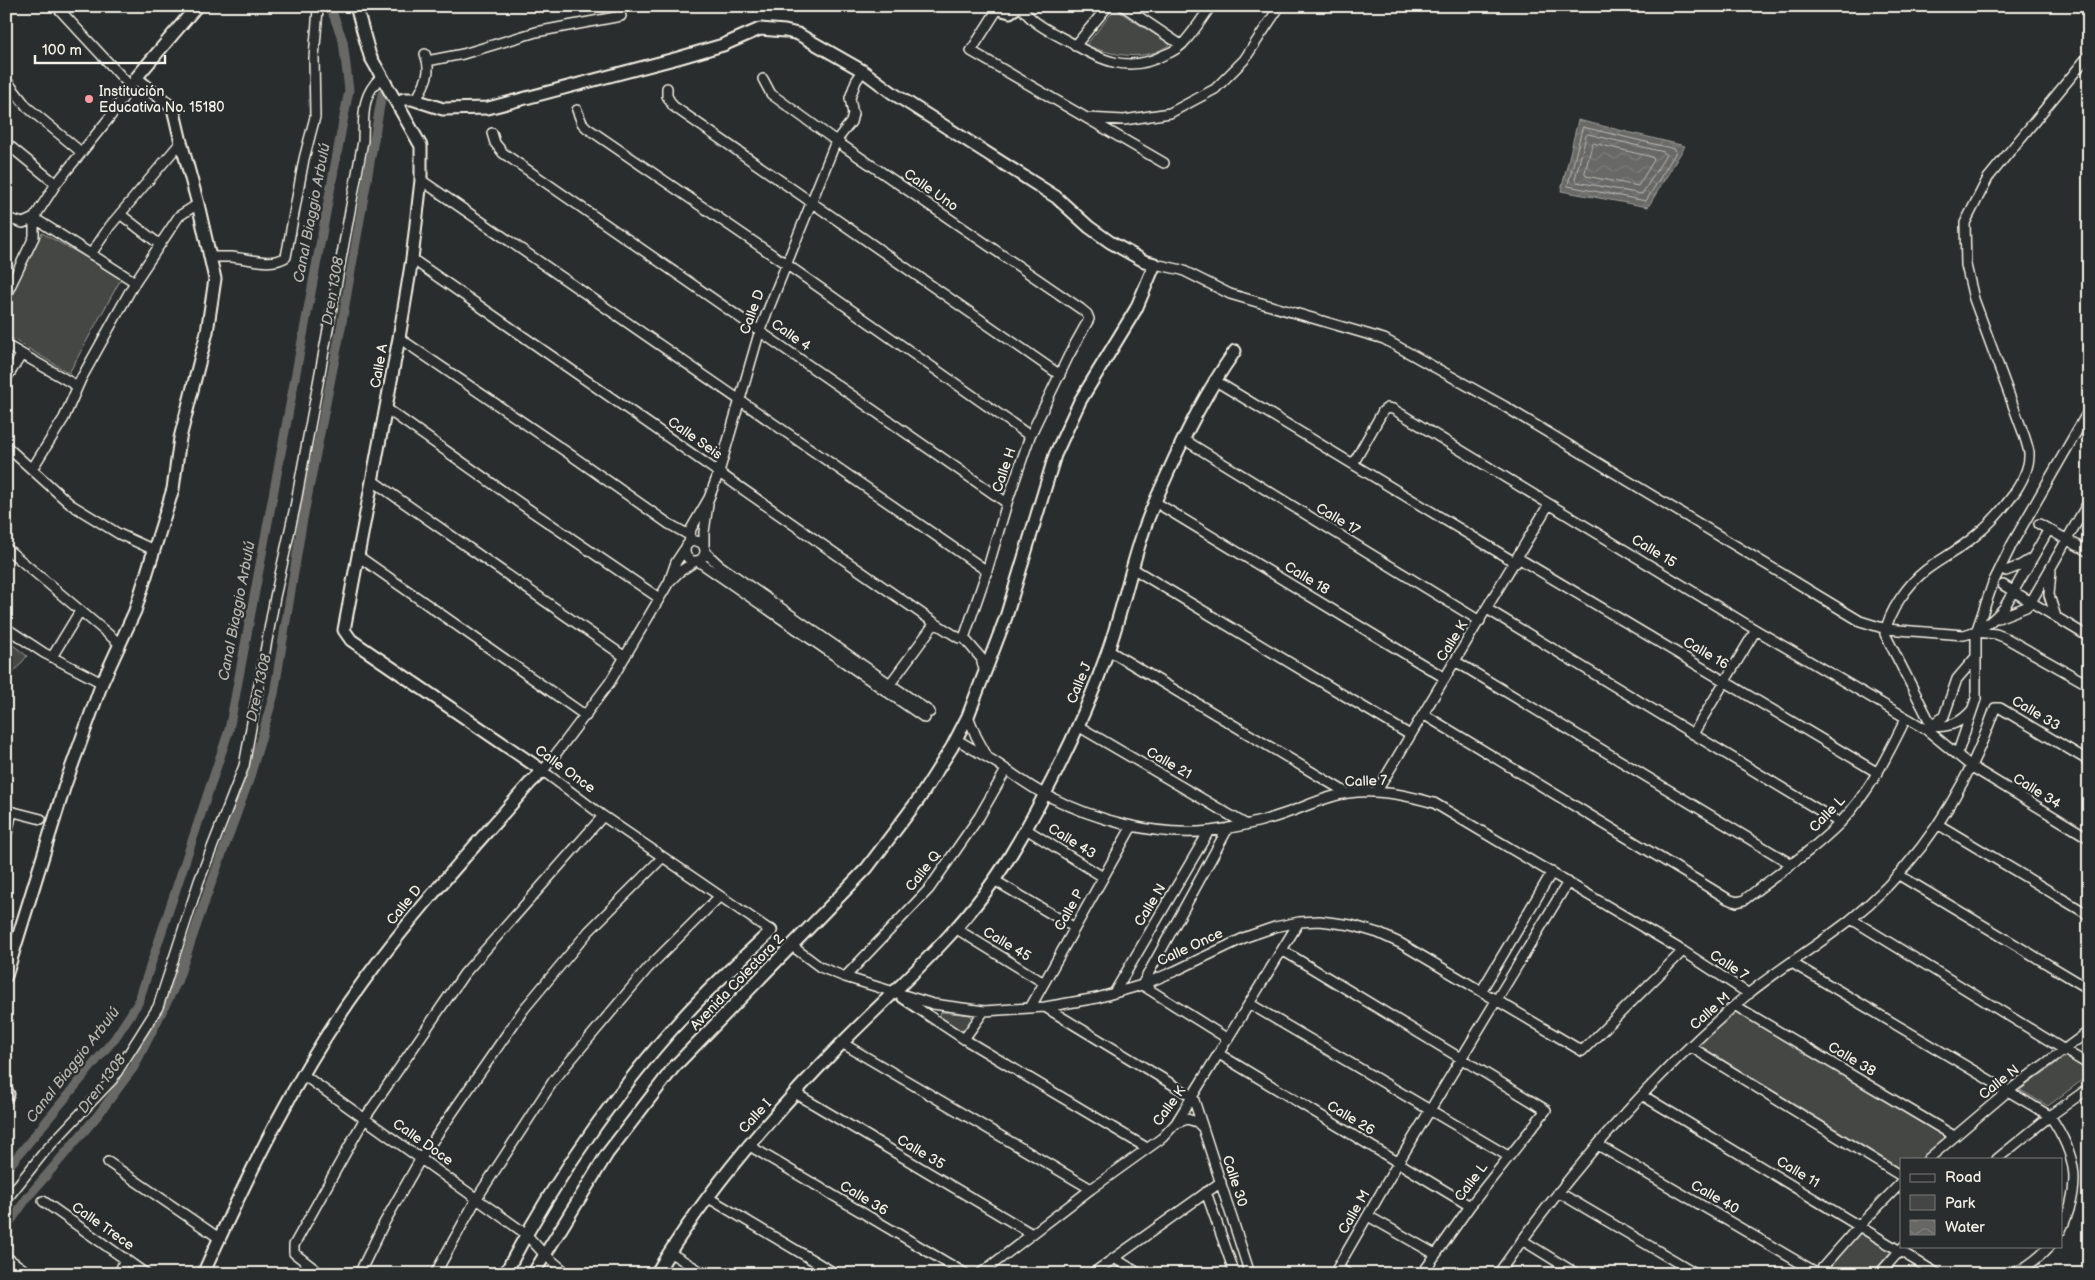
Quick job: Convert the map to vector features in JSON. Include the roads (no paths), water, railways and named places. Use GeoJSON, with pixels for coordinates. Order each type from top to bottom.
{"type":"FeatureCollection","features":[{"type":"Feature","properties":{"kind":"street"},"geometry":{"type":"LineString","coordinates":[[6,976],[58,790],[102,683],[135,611],[173,488],[180,438],[207,332],[215,279],[173,108],[133,82],[56,6]]}},
{"type":"Feature","properties":{"kind":"street"},"geometry":{"type":"LineString","coordinates":[[6,218],[23,223],[34,218],[56,184],[133,82],[197,6]]}},
{"type":"Feature","properties":{"kind":"street","name":"Calle A"},"geometry":{"type":"LineString","coordinates":[[344,630],[387,409],[412,259],[421,180],[421,146],[370,56],[356,6]]}},
{"type":"Feature","properties":{"kind":"street"},"geometry":{"type":"LineString","coordinates":[[1164,163],[971,51],[999,6],[1006,12],[1022,7],[1035,22],[1097,58],[1122,64],[1136,64],[1154,60],[1181,45],[1211,6]]}},
{"type":"Feature","properties":{"kind":"street"},"geometry":{"type":"LineString","coordinates":[[1075,46],[1108,6]]}},
{"type":"Feature","properties":{"kind":"street"},"geometry":{"type":"LineString","coordinates":[[1123,6],[1181,45]]}},
{"type":"Feature","properties":{"kind":"street"},"geometry":{"type":"LineString","coordinates":[[1085,118],[1124,120],[1170,113],[1215,89],[1244,60],[1280,6]]}},
{"type":"Feature","properties":{"kind":"street"},"geometry":{"type":"LineString","coordinates":[[210,257],[264,261],[276,261],[286,257],[304,159],[314,117],[314,58],[318,9]]}},
{"type":"Feature","properties":{"kind":"street"},"geometry":{"type":"LineString","coordinates":[[416,101],[428,72],[426,58],[463,54],[536,32],[621,16]]}},
{"type":"Feature","properties":{"kind":"street"},"geometry":{"type":"LineString","coordinates":[[399,105],[404,99],[443,109],[488,108],[669,61],[723,45],[760,29],[773,29],[798,34],[863,71],[902,99],[1056,197],[1089,227],[1110,242],[1144,261],[1182,270],[1230,294],[1384,339],[1504,406],[1860,621],[1886,629],[1964,635],[1976,632],[1996,634],[2089,686]]}},
{"type":"Feature","properties":{"kind":"street"},"geometry":{"type":"LineString","coordinates":[[1930,728],[1885,634],[1887,621],[1900,600],[1923,572],[1976,536],[2019,486],[2026,470],[2029,454],[2024,435],[1974,298],[1966,265],[1965,222],[1988,178],[2089,54]]}},
{"type":"Feature","properties":{"kind":"street","name":"Calle D"},"geometry":{"type":"LineString","coordinates":[[203,1274],[254,1164],[302,1074],[362,984],[412,916],[530,782],[543,771],[586,716],[625,657],[669,582],[676,562],[709,498],[719,472],[760,330],[836,141],[851,122],[853,114],[850,98],[856,81],[863,71]]}},
{"type":"Feature","properties":{"kind":"street"},"geometry":{"type":"LineString","coordinates":[[6,1200],[44,1151],[112,1080],[158,1007],[199,881],[244,766],[275,598],[295,507],[363,141],[366,100],[370,87],[381,77]]}},
{"type":"Feature","properties":{"kind":"street","name":"Calle Uno"},"geometry":{"type":"LineString","coordinates":[[763,79],[771,94],[836,141],[1081,309],[1087,314],[1089,319]]}},
{"type":"Feature","properties":{"kind":"street"},"geometry":{"type":"LineString","coordinates":[[6,80],[27,107],[81,152]]}},
{"type":"Feature","properties":{"kind":"street"},"geometry":{"type":"LineString","coordinates":[[668,88],[667,96],[673,106],[812,200],[1060,374]]}},
{"type":"Feature","properties":{"kind":"street"},"geometry":{"type":"LineString","coordinates":[[577,110],[582,123],[587,128],[786,264],[1030,436]]}},
{"type":"Feature","properties":{"kind":"street","name":"Calle 4"},"geometry":{"type":"LineString","coordinates":[[492,133],[503,154],[760,330],[1007,503]]}},
{"type":"Feature","properties":{"kind":"street"},"geometry":{"type":"LineString","coordinates":[[91,254],[120,214],[181,142]]}},
{"type":"Feature","properties":{"kind":"street"},"geometry":{"type":"LineString","coordinates":[[6,143],[56,184]]}},
{"type":"Feature","properties":{"kind":"street"},"geometry":{"type":"LineString","coordinates":[[421,180],[988,571]]}},
{"type":"Feature","properties":{"kind":"street"},"geometry":{"type":"LineString","coordinates":[[32,469],[64,418],[77,386],[135,282],[179,216],[198,204]]}},
{"type":"Feature","properties":{"kind":"street"},"geometry":{"type":"LineString","coordinates":[[120,214],[159,244]]}},
{"type":"Feature","properties":{"kind":"street"},"geometry":{"type":"LineString","coordinates":[[34,218],[135,282]]}},
{"type":"Feature","properties":{"kind":"street"},"geometry":{"type":"LineString","coordinates":[[7,293],[34,238],[34,218]]}},
{"type":"Feature","properties":{"kind":"street","name":"Calle Seis"},"geometry":{"type":"LineString","coordinates":[[412,259],[935,623],[959,638],[964,638]]}},
{"type":"Feature","properties":{"kind":"street","name":"Avenida Colectora 2"},"geometry":{"type":"LineString","coordinates":[[533,1274],[607,1154],[674,1067],[867,868],[918,799],[956,739],[968,716],[1006,617],[1055,455],[1080,402],[1136,309],[1155,264]]}},
{"type":"Feature","properties":{"kind":"street","name":"Calle H"},"geometry":{"type":"LineString","coordinates":[[964,638],[988,571],[1007,503],[1030,436],[1089,319]]}},
{"type":"Feature","properties":{"kind":"street"},"geometry":{"type":"LineString","coordinates":[[399,338],[669,524],[687,543],[687,559],[696,561],[928,715],[890,684],[719,565],[696,541],[687,543]]}},
{"type":"Feature","properties":{"kind":"street"},"geometry":{"type":"LineString","coordinates":[[6,345],[77,386]]}},
{"type":"Feature","properties":{"kind":"street","name":"Calle J"},"geometry":{"type":"LineString","coordinates":[[893,992],[955,928],[994,880],[1010,858],[1045,795],[1078,726],[1108,650],[1141,536],[1155,502],[1199,406],[1214,380],[1235,351]]}},
{"type":"Feature","properties":{"kind":"street"},"geometry":{"type":"LineString","coordinates":[[6,379],[22,354]]}},
{"type":"Feature","properties":{"kind":"street","name":"Calle 16"},"geometry":{"type":"LineString","coordinates":[[1214,380],[1517,561],[1726,680],[1878,773]]}},
{"type":"Feature","properties":{"kind":"street","name":"Calle 15"},"geometry":{"type":"LineString","coordinates":[[1353,464],[1383,411],[1388,408],[1394,409],[1756,630],[1906,718],[1930,728]]}},
{"type":"Feature","properties":{"kind":"street"},"geometry":{"type":"LineString","coordinates":[[387,409],[520,504],[660,598]]}},
{"type":"Feature","properties":{"kind":"street"},"geometry":{"type":"LineString","coordinates":[[1958,755],[1976,699],[1974,658],[1977,624],[1996,575],[2089,410]]}},
{"type":"Feature","properties":{"kind":"street","name":"Calle 17"},"geometry":{"type":"LineString","coordinates":[[1183,439],[1480,621]]}},
{"type":"Feature","properties":{"kind":"street"},"geometry":{"type":"LineString","coordinates":[[8,452],[32,469],[70,504],[120,534],[154,550]]}},
{"type":"Feature","properties":{"kind":"street"},"geometry":{"type":"LineString","coordinates":[[373,481],[625,657]]}},
{"type":"Feature","properties":{"kind":"street","name":"Calle D"},"geometry":{"type":"LineString","coordinates":[[704,549],[704,532],[709,498]]}},
{"type":"Feature","properties":{"kind":"street","name":"Calle 18"},"geometry":{"type":"LineString","coordinates":[[1155,502],[1445,678]]}},
{"type":"Feature","properties":{"kind":"street"},"geometry":{"type":"LineString","coordinates":[[1976,632],[1995,619],[2026,607],[2031,602],[2089,502]]}},
{"type":"Feature","properties":{"kind":"street","name":"Calle K"},"geometry":{"type":"LineString","coordinates":[[1377,792],[1517,561],[1549,504]]}},
{"type":"Feature","properties":{"kind":"street"},"geometry":{"type":"LineString","coordinates":[[2039,524],[2089,552]]}},
{"type":"Feature","properties":{"kind":"street"},"geometry":{"type":"LineString","coordinates":[[1995,619],[2015,592],[2049,529]]}},
{"type":"Feature","properties":{"kind":"street"},"geometry":{"type":"LineString","coordinates":[[6,548],[120,644]]}},
{"type":"Feature","properties":{"kind":"street"},"geometry":{"type":"LineString","coordinates":[[696,561],[703,557],[704,549]]}},
{"type":"Feature","properties":{"kind":"street"},"geometry":{"type":"LineString","coordinates":[[2006,571],[2020,566],[2036,554]]}},
{"type":"Feature","properties":{"kind":"street"},"geometry":{"type":"LineString","coordinates":[[358,556],[586,716]]}},
{"type":"Feature","properties":{"kind":"street","name":"Calle D"},"geometry":{"type":"LineString","coordinates":[[669,582],[696,561]]}},
{"type":"Feature","properties":{"kind":"street"},"geometry":{"type":"LineString","coordinates":[[2053,564],[2049,595],[2056,617]]}},
{"type":"Feature","properties":{"kind":"street"},"geometry":{"type":"LineString","coordinates":[[1132,568],[1410,735]]}},
{"type":"Feature","properties":{"kind":"street"},"geometry":{"type":"LineString","coordinates":[[2003,584],[2089,637]]}},
{"type":"Feature","properties":{"kind":"street"},"geometry":{"type":"LineString","coordinates":[[1487,609],[1840,823]]}},
{"type":"Feature","properties":{"kind":"street"},"geometry":{"type":"LineString","coordinates":[[52,657],[80,611]]}},
{"type":"Feature","properties":{"kind":"street"},"geometry":{"type":"LineString","coordinates":[[890,684],[935,623]]}},
{"type":"Feature","properties":{"kind":"street"},"geometry":{"type":"LineString","coordinates":[[6,628],[14,635],[52,657],[102,683]]}},
{"type":"Feature","properties":{"kind":"street","name":"Calle Once"},"geometry":{"type":"LineString","coordinates":[[344,630],[350,640],[409,678],[543,771],[603,816],[771,931]]}},
{"type":"Feature","properties":{"kind":"street"},"geometry":{"type":"LineString","coordinates":[[1693,734],[1756,630]]}},
{"type":"Feature","properties":{"kind":"street"},"geometry":{"type":"LineString","coordinates":[[964,638],[981,658],[985,673]]}},
{"type":"Feature","properties":{"kind":"street"},"geometry":{"type":"LineString","coordinates":[[1108,650],[1347,793]]}},
{"type":"Feature","properties":{"kind":"street"},"geometry":{"type":"LineString","coordinates":[[1930,728],[1944,716],[1957,679],[1974,658]]}},
{"type":"Feature","properties":{"kind":"street"},"geometry":{"type":"LineString","coordinates":[[1455,661],[1791,864]]}},
{"type":"Feature","properties":{"kind":"street","name":"Calle 33"},"geometry":{"type":"LineString","coordinates":[[1995,708],[2000,708],[2089,760]]}},
{"type":"Feature","properties":{"kind":"street","name":"Calle M"},"geometry":{"type":"LineString","coordinates":[[1498,1274],[1558,1192],[1642,1095],[1749,994],[1851,919],[1899,876],[1939,825],[1972,767],[1995,708]]}},
{"type":"Feature","properties":{"kind":"street"},"geometry":{"type":"LineString","coordinates":[[1930,728],[1952,725],[1960,721],[1972,710]]}},
{"type":"Feature","properties":{"kind":"street","name":"Calle L"},"geometry":{"type":"LineString","coordinates":[[1423,714],[1720,894],[1737,902],[1744,900],[1791,864],[1840,823],[1868,789],[1906,718]]}},
{"type":"Feature","properties":{"kind":"street"},"geometry":{"type":"LineString","coordinates":[[968,716],[988,758]]}},
{"type":"Feature","properties":{"kind":"street","name":"Calle 21"},"geometry":{"type":"LineString","coordinates":[[1078,726],[1246,824]]}},
{"type":"Feature","properties":{"kind":"street","name":"Calle 34"},"geometry":{"type":"LineString","coordinates":[[1930,728],[1972,767],[2089,838]]}},
{"type":"Feature","properties":{"kind":"street","name":"Calle 7"},"geometry":{"type":"LineString","coordinates":[[956,739],[1045,795],[1086,812],[1132,826],[1162,830],[1210,831],[1283,815],[1320,800],[1347,793],[1377,792],[1407,796],[1434,803],[1683,950],[1749,994]]}},
{"type":"Feature","properties":{"kind":"street","name":"Calle Q"},"geometry":{"type":"LineString","coordinates":[[845,977],[929,889],[979,817],[1006,770]]}},
{"type":"Feature","properties":{"kind":"street"},"geometry":{"type":"LineString","coordinates":[[6,838],[9,811],[40,819]]}},
{"type":"Feature","properties":{"kind":"street"},"geometry":{"type":"LineString","coordinates":[[321,1274],[294,1253],[294,1245],[365,1118],[464,974],[603,816]]}},
{"type":"Feature","properties":{"kind":"street"},"geometry":{"type":"LineString","coordinates":[[1939,825],[2089,915]]}},
{"type":"Feature","properties":{"kind":"street","name":"Calle P"},"geometry":{"type":"LineString","coordinates":[[1030,1008],[1132,826]]}},
{"type":"Feature","properties":{"kind":"street"},"geometry":{"type":"LineString","coordinates":[[1228,828],[1142,985],[1228,1039]]}},
{"type":"Feature","properties":{"kind":"street","name":"Calle 43"},"geometry":{"type":"LineString","coordinates":[[1026,829],[1103,877]]}},
{"type":"Feature","properties":{"kind":"street","name":"Calle N"},"geometry":{"type":"LineString","coordinates":[[1114,993],[1210,831]]}},
{"type":"Feature","properties":{"kind":"street"},"geometry":{"type":"LineString","coordinates":[[359,1274],[382,1225],[421,1158],[524,1009],[589,931],[663,857]]}},
{"type":"Feature","properties":{"kind":"street"},"geometry":{"type":"LineString","coordinates":[[1482,990],[1552,872]]}},
{"type":"Feature","properties":{"kind":"street"},"geometry":{"type":"LineString","coordinates":[[1899,876],[2089,989]]}},
{"type":"Feature","properties":{"kind":"street"},"geometry":{"type":"LineString","coordinates":[[994,880],[1075,928]]}},
{"type":"Feature","properties":{"kind":"street","name":"Calle M"},"geometry":{"type":"LineString","coordinates":[[1336,1271],[1398,1163],[1568,882]]}},
{"type":"Feature","properties":{"kind":"street"},"geometry":{"type":"LineString","coordinates":[[435,1274],[477,1198],[554,1080],[648,968],[720,896]]}},
{"type":"Feature","properties":{"kind":"street"},"geometry":{"type":"LineString","coordinates":[[1851,919],[2089,1065]]}},
{"type":"Feature","properties":{"kind":"street","name":"Calle Once"},"geometry":{"type":"LineString","coordinates":[[792,946],[820,967],[845,977],[933,1004],[984,1011],[1045,1007],[1097,998],[1142,985],[1246,937],[1275,927],[1299,922],[1320,921],[1351,925],[1378,933],[1400,943],[1582,1051],[1683,950]]}},
{"type":"Feature","properties":{"kind":"street","name":"Calle K"},"geometry":{"type":"LineString","coordinates":[[980,1274],[1090,1189],[1162,1138],[1176,1123],[1299,922]]}},
{"type":"Feature","properties":{"kind":"street","name":"Calle 45"},"geometry":{"type":"LineString","coordinates":[[955,928],[1044,983]]}},
{"type":"Feature","properties":{"kind":"street","name":"Avenida Colectora 2"},"geometry":{"type":"LineString","coordinates":[[505,1274],[526,1234],[588,1138],[643,1065],[704,995],[771,931]]}},
{"type":"Feature","properties":{"kind":"street"},"geometry":{"type":"LineString","coordinates":[[1282,950],[1461,1060]]}},
{"type":"Feature","properties":{"kind":"street"},"geometry":{"type":"LineString","coordinates":[[1792,963],[2050,1116],[2064,1136],[2072,1155],[2073,1195],[2068,1215],[2062,1228]]}},
{"type":"Feature","properties":{"kind":"street"},"geometry":{"type":"LineString","coordinates":[[893,992],[964,1039],[1147,1148]]}},
{"type":"Feature","properties":{"kind":"street","name":"Calle I"},"geometry":{"type":"LineString","coordinates":[[656,1274],[707,1197],[748,1145],[842,1043],[893,992]]}},
{"type":"Feature","properties":{"kind":"street"},"geometry":{"type":"LineString","coordinates":[[1250,1004],[1430,1112],[1508,1156]]}},
{"type":"Feature","properties":{"kind":"street","name":"Calle 38"},"geometry":{"type":"LineString","coordinates":[[1736,1006],[1954,1136]]}},
{"type":"Feature","properties":{"kind":"street"},"geometry":{"type":"LineString","coordinates":[[1045,1007],[1193,1096]]}},
{"type":"Feature","properties":{"kind":"street"},"geometry":{"type":"LineString","coordinates":[[964,1039],[984,1011]]}},
{"type":"Feature","properties":{"kind":"street","name":"Calle N"},"geometry":{"type":"LineString","coordinates":[[1929,1158],[2007,1092],[2089,1031]]}},
{"type":"Feature","properties":{"kind":"street"},"geometry":{"type":"LineString","coordinates":[[842,1043],[1090,1189]]}},
{"type":"Feature","properties":{"kind":"street"},"geometry":{"type":"LineString","coordinates":[[1691,1047],[1900,1175]]}},
{"type":"Feature","properties":{"kind":"street","name":"Calle 26"},"geometry":{"type":"LineString","coordinates":[[1219,1054],[1470,1206]]}},
{"type":"Feature","properties":{"kind":"street","name":"Calle L"},"geometry":{"type":"LineString","coordinates":[[1422,1274],[1470,1206],[1546,1110],[1461,1060]]}},
{"type":"Feature","properties":{"kind":"street","name":"Calle Doce"},"geometry":{"type":"LineString","coordinates":[[302,1074],[526,1234],[544,1254],[568,1274]]}},
{"type":"Feature","properties":{"kind":"street"},"geometry":{"type":"LineString","coordinates":[[2003,1157],[2050,1116],[2089,1088]]}},
{"type":"Feature","properties":{"kind":"street"},"geometry":{"type":"LineString","coordinates":[[6,1090],[8,1094],[6,1097]]}},
{"type":"Feature","properties":{"kind":"street","name":"Calle 35"},"geometry":{"type":"LineString","coordinates":[[796,1094],[1032,1234]]}},
{"type":"Feature","properties":{"kind":"street","name":"Calle 11"},"geometry":{"type":"LineString","coordinates":[[1642,1095],[1900,1247]]}},
{"type":"Feature","properties":{"kind":"street","name":"Calle 30"},"geometry":{"type":"LineString","coordinates":[[1193,1096],[1250,1274]]}},
{"type":"Feature","properties":{"kind":"street"},"geometry":{"type":"LineString","coordinates":[[1176,1123],[1187,1119],[1193,1120],[1205,1132]]}},
{"type":"Feature","properties":{"kind":"street","name":"Calle 40"},"geometry":{"type":"LineString","coordinates":[[1598,1144],[1818,1273]]}},
{"type":"Feature","properties":{"kind":"street","name":"Calle 36"},"geometry":{"type":"LineString","coordinates":[[748,1145],[966,1274]]}},
{"type":"Feature","properties":{"kind":"street"},"geometry":{"type":"LineString","coordinates":[[108,1162],[219,1238]]}},
{"type":"Feature","properties":{"kind":"street"},"geometry":{"type":"LineString","coordinates":[[1092,1274],[1221,1182]]}},
{"type":"Feature","properties":{"kind":"street"},"geometry":{"type":"LineString","coordinates":[[1818,1273],[1860,1225],[1900,1184]]}},
{"type":"Feature","properties":{"kind":"street"},"geometry":{"type":"LineString","coordinates":[[1206,1192],[1235,1274]]}},
{"type":"Feature","properties":{"kind":"street"},"geometry":{"type":"LineString","coordinates":[[1558,1192],[1697,1274]]}},
{"type":"Feature","properties":{"kind":"street"},"geometry":{"type":"LineString","coordinates":[[707,1197],[836,1274]]}},
{"type":"Feature","properties":{"kind":"street","name":"Calle Trece"},"geometry":{"type":"LineString","coordinates":[[43,1201],[146,1274]]}},
{"type":"Feature","properties":{"kind":"street"},"geometry":{"type":"LineString","coordinates":[[1368,1216],[1435,1254]]}},
{"type":"Feature","properties":{"kind":"street"},"geometry":{"type":"LineString","coordinates":[[1522,1240],[1577,1274]]}},
{"type":"Feature","properties":{"kind":"street"},"geometry":{"type":"LineString","coordinates":[[1879,1274],[1902,1248]]}},
{"type":"Feature","properties":{"kind":"street","name":"Calle 11"},"geometry":{"type":"LineString","coordinates":[[1902,1248],[1938,1274]]}},
{"type":"Feature","properties":{"kind":"street"},"geometry":{"type":"LineString","coordinates":[[2011,1274],[2025,1268],[2040,1258],[2048,1248]]}},
{"type":"Feature","properties":{"kind":"street"},"geometry":{"type":"LineString","coordinates":[[669,1252],[705,1274]]}},
{"type":"Feature","properties":{"kind":"street"},"geometry":{"type":"LineString","coordinates":[[6,1257],[30,1274]]}},
{"type":"Feature","properties":{"kind":"street"},"geometry":{"type":"LineString","coordinates":[[119,1274],[125,1258]]}},
{"type":"Feature","properties":{"kind":"street"},"geometry":{"type":"LineString","coordinates":[[1114,1258],[1140,1274]]}},
{"type":"Feature","properties":{"kind":"street"},"geometry":{"type":"LineString","coordinates":[[1336,1271],[1348,1274]]}},
{"type":"Feature","properties":{"kind":"water"},"geometry":{"type":"Polygon","coordinates":[[[1578,120],[1685,146],[1648,207],[1561,191],[1578,120]]]}},
{"type":"Feature","properties":{"kind":"waterway","name":"Canal Biaggio Arbulú"},"geometry":{"type":"LineString","coordinates":[[6,1170],[115,1038],[138,1003],[229,730],[349,90],[343,41],[330,6]]}},
{"type":"Feature","properties":{"kind":"waterway","name":"Dren 1308"},"geometry":{"type":"LineString","coordinates":[[6,1228],[27,1198],[98,1115],[134,1067],[177,982],[249,780],[274,694],[302,524],[341,328],[382,94]]}},
{"type":"Feature","properties":{"kind":"place","name":"Institución Educativa No. 15180"},"geometry":{"type":"Point","coordinates":[89,99]}}]}
